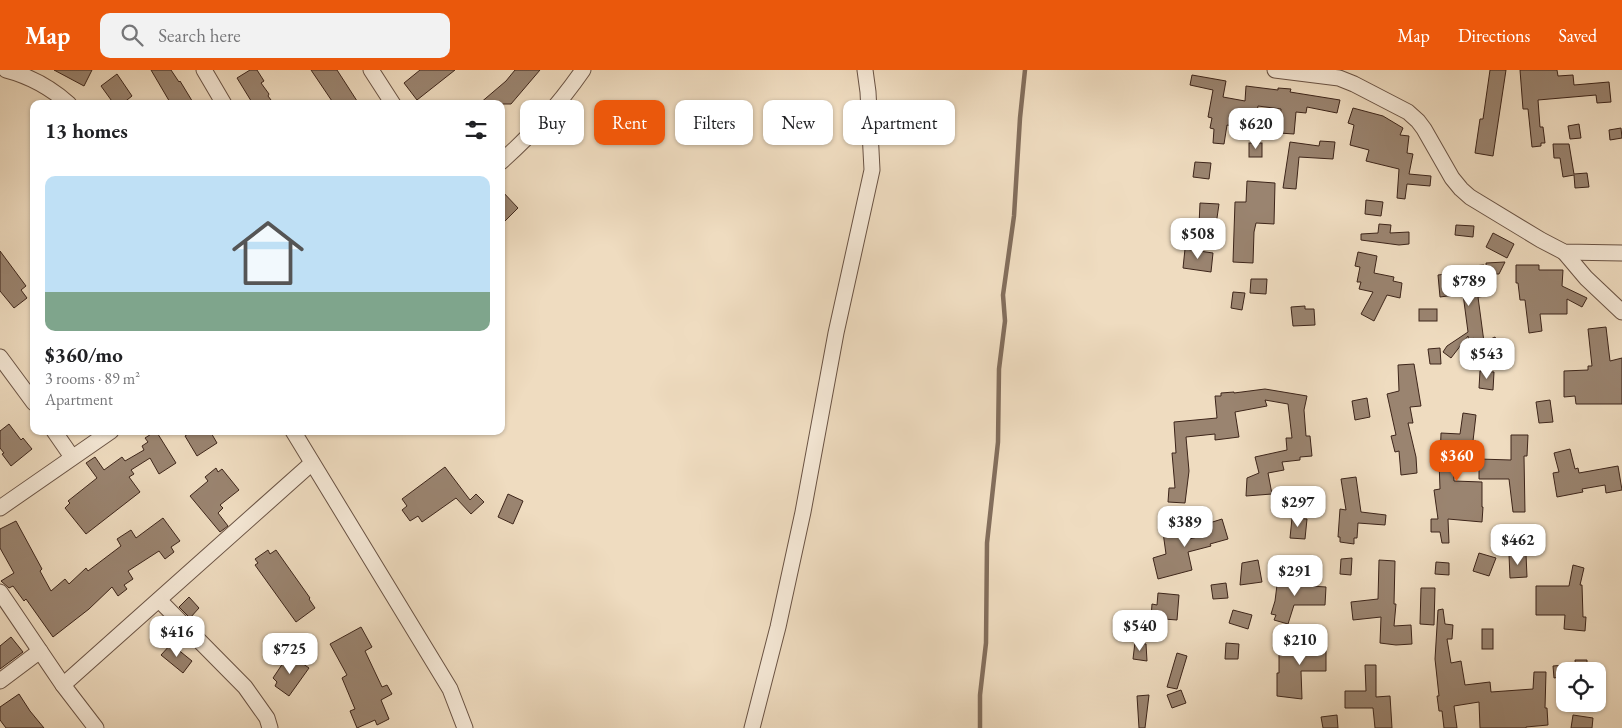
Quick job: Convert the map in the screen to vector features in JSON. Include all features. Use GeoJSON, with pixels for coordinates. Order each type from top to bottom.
{"type":"FeatureCollection","features":[{"type":"Feature","properties":{"kind":"street"},"geometry":{"type":"LineString","coordinates":[[6,70],[36,82],[64,100]]}},
{"type":"Feature","properties":{"kind":"street"},"geometry":{"type":"LineString","coordinates":[[204,70],[222,100]]}},
{"type":"Feature","properties":{"kind":"street"},"geometry":{"type":"LineString","coordinates":[[371,70],[390,100]]}},
{"type":"Feature","properties":{"kind":"street"},"geometry":{"type":"LineString","coordinates":[[505,158],[540,125],[564,98],[583,70]]}},
{"type":"Feature","properties":{"kind":"street"},"geometry":{"type":"LineString","coordinates":[[752,728],[778,627],[803,512],[836,333],[872,170],[865,70]]}},
{"type":"Feature","properties":{"kind":"street"},"geometry":{"type":"LineString","coordinates":[[1274,70],[1339,78],[1408,112],[1424,129],[1452,178],[1461,189],[1564,252],[1586,278],[1622,312]]}},
{"type":"Feature","properties":{"kind":"street"},"geometry":{"type":"LineString","coordinates":[[1564,252],[1622,253]]}},
{"type":"Feature","properties":{"kind":"street"},"geometry":{"type":"LineString","coordinates":[[0,357],[30,398]]}},
{"type":"Feature","properties":{"kind":"street"},"geometry":{"type":"LineString","coordinates":[[57,435],[72,457]]}},
{"type":"Feature","properties":{"kind":"street"},"geometry":{"type":"LineString","coordinates":[[0,508],[105,435]]}},
{"type":"Feature","properties":{"kind":"street"},"geometry":{"type":"LineString","coordinates":[[295,435],[450,689],[465,728]]}},
{"type":"Feature","properties":{"kind":"street"},"geometry":{"type":"LineString","coordinates":[[63,685],[312,463]]}},
{"type":"Feature","properties":{"kind":"street"},"geometry":{"type":"LineString","coordinates":[[0,592],[63,685],[96,728]]}},
{"type":"Feature","properties":{"kind":"street"},"geometry":{"type":"LineString","coordinates":[[159,600],[245,687],[267,718],[270,728]]}},
{"type":"Feature","properties":{"kind":"street"},"geometry":{"type":"LineString","coordinates":[[0,681],[40,651]]}},
{"type":"Feature","properties":{"kind":"building"},"geometry":{"type":"Polygon","coordinates":[[[54,70],[92,70],[84,86],[54,70]]]}},
{"type":"Feature","properties":{"kind":"building"},"geometry":{"type":"Polygon","coordinates":[[[151,70],[171,70],[192,100],[169,100],[151,70]]]}},
{"type":"Feature","properties":{"kind":"building"},"geometry":{"type":"Polygon","coordinates":[[[250,70],[257,70],[264,81],[261,83],[271,100],[251,100],[237,78],[250,70]]]}},
{"type":"Feature","properties":{"kind":"building"},"geometry":{"type":"Polygon","coordinates":[[[311,70],[337,70],[356,100],[331,100],[311,70]]]}},
{"type":"Feature","properties":{"kind":"building"},"geometry":{"type":"Polygon","coordinates":[[[420,70],[455,70],[417,100],[404,83],[420,70]]]}},
{"type":"Feature","properties":{"kind":"building"},"geometry":{"type":"Polygon","coordinates":[[[515,70],[540,70],[511,104],[505,104],[505,100],[484,100],[506,81],[515,70]]]}},
{"type":"Feature","properties":{"kind":"building"},"geometry":{"type":"Polygon","coordinates":[[[1490,70],[1506,70],[1493,156],[1475,153],[1480,119],[1483,119],[1490,70]]]}},
{"type":"Feature","properties":{"kind":"building"},"geometry":{"type":"Polygon","coordinates":[[[1520,70],[1557,70],[1558,76],[1573,75],[1574,85],[1609,82],[1611,102],[1597,103],[1596,95],[1538,100],[1540,127],[1543,127],[1545,143],[1541,143],[1541,146],[1532,147],[1528,109],[1523,109],[1520,70]]]}},
{"type":"Feature","properties":{"kind":"building"},"geometry":{"type":"Polygon","coordinates":[[[117,74],[132,96],[127,100],[111,100],[101,86],[117,74]]]}},
{"type":"Feature","properties":{"kind":"building"},"geometry":{"type":"Polygon","coordinates":[[[1192,75],[1226,81],[1223,97],[1245,101],[1246,86],[1278,90],[1278,88],[1291,89],[1290,92],[1340,100],[1337,113],[1307,107],[1306,113],[1296,112],[1294,134],[1279,133],[1281,109],[1258,106],[1254,130],[1227,125],[1224,144],[1213,143],[1214,129],[1210,128],[1212,118],[1208,117],[1213,90],[1190,85],[1192,75]]]}},
{"type":"Feature","properties":{"kind":"building"},"geometry":{"type":"Polygon","coordinates":[[[1353,108],[1383,116],[1403,128],[1400,135],[1409,136],[1407,153],[1413,154],[1409,174],[1431,176],[1430,186],[1407,184],[1405,199],[1397,198],[1399,169],[1366,161],[1369,150],[1350,145],[1354,125],[1348,123],[1353,108]]]}},
{"type":"Feature","properties":{"kind":"building"},"geometry":{"type":"Polygon","coordinates":[[[1579,124],[1581,138],[1570,139],[1568,126],[1579,124]]]}},
{"type":"Feature","properties":{"kind":"building"},"geometry":{"type":"Polygon","coordinates":[[[1621,128],[1622,138],[1610,140],[1609,130],[1621,128]]]}},
{"type":"Feature","properties":{"kind":"building"},"geometry":{"type":"Polygon","coordinates":[[[1320,141],[1335,142],[1333,159],[1299,157],[1296,189],[1283,188],[1290,142],[1319,146],[1320,141]]]}},
{"type":"Feature","properties":{"kind":"building"},"geometry":{"type":"Polygon","coordinates":[[[1249,143],[1262,143],[1262,157],[1249,157],[1249,143]]]}},
{"type":"Feature","properties":{"kind":"building"},"geometry":{"type":"Polygon","coordinates":[[[1553,144],[1569,144],[1574,174],[1587,173],[1589,187],[1575,188],[1574,175],[1563,177],[1560,158],[1554,158],[1553,144]]]}},
{"type":"Feature","properties":{"kind":"building"},"geometry":{"type":"Polygon","coordinates":[[[1195,162],[1211,163],[1209,179],[1193,177],[1195,162]]]}},
{"type":"Feature","properties":{"kind":"building"},"geometry":{"type":"Polygon","coordinates":[[[1247,181],[1275,183],[1274,224],[1256,223],[1253,263],[1233,262],[1235,202],[1246,202],[1247,181]]]}},
{"type":"Feature","properties":{"kind":"building"},"geometry":{"type":"Polygon","coordinates":[[[505,194],[518,208],[505,221],[505,194]]]}},
{"type":"Feature","properties":{"kind":"building"},"geometry":{"type":"Polygon","coordinates":[[[1366,200],[1383,202],[1381,216],[1365,214],[1366,200]]]}},
{"type":"Feature","properties":{"kind":"building"},"geometry":{"type":"Polygon","coordinates":[[[1200,203],[1219,204],[1216,225],[1199,225],[1200,203]]]}},
{"type":"Feature","properties":{"kind":"building"},"geometry":{"type":"Polygon","coordinates":[[[1379,224],[1391,225],[1390,233],[1409,232],[1409,244],[1399,245],[1361,240],[1361,234],[1378,233],[1379,224]]]}},
{"type":"Feature","properties":{"kind":"building"},"geometry":{"type":"Polygon","coordinates":[[[1456,225],[1474,226],[1473,237],[1455,235],[1456,225]]]}},
{"type":"Feature","properties":{"kind":"building"},"geometry":{"type":"Polygon","coordinates":[[[1493,233],[1514,244],[1507,258],[1486,247],[1493,233]]]}},
{"type":"Feature","properties":{"kind":"building"},"geometry":{"type":"Polygon","coordinates":[[[1185,249],[1213,253],[1211,272],[1183,268],[1185,249]]]}},
{"type":"Feature","properties":{"kind":"building"},"geometry":{"type":"Polygon","coordinates":[[[0,251],[26,286],[21,290],[27,298],[14,308],[0,291],[0,251]]]}},
{"type":"Feature","properties":{"kind":"building"},"geometry":{"type":"Polygon","coordinates":[[[1358,252],[1377,256],[1374,273],[1394,277],[1393,281],[1402,283],[1400,298],[1387,295],[1374,321],[1361,314],[1373,292],[1359,289],[1361,282],[1357,282],[1360,267],[1355,266],[1358,252]]]}},
{"type":"Feature","properties":{"kind":"building"},"geometry":{"type":"Polygon","coordinates":[[[1505,262],[1499,274],[1487,274],[1486,263],[1505,262]]]}},
{"type":"Feature","properties":{"kind":"building"},"geometry":{"type":"Polygon","coordinates":[[[1484,265],[1486,296],[1478,297],[1484,342],[1495,337],[1501,349],[1484,358],[1474,338],[1469,342],[1468,336],[1451,358],[1443,352],[1447,346],[1468,332],[1463,294],[1440,297],[1438,275],[1471,271],[1473,266],[1484,265]]]}},
{"type":"Feature","properties":{"kind":"building"},"geometry":{"type":"Polygon","coordinates":[[[1516,265],[1539,265],[1539,270],[1563,270],[1562,286],[1587,298],[1582,307],[1567,299],[1567,314],[1540,314],[1542,331],[1529,333],[1525,300],[1520,300],[1518,283],[1516,283],[1516,265]]]}},
{"type":"Feature","properties":{"kind":"building"},"geometry":{"type":"Polygon","coordinates":[[[1251,279],[1267,279],[1266,294],[1250,293],[1251,279]]]}},
{"type":"Feature","properties":{"kind":"building"},"geometry":{"type":"Polygon","coordinates":[[[1233,292],[1245,293],[1242,310],[1231,308],[1233,292]]]}},
{"type":"Feature","properties":{"kind":"building"},"geometry":{"type":"Polygon","coordinates":[[[1305,306],[1305,309],[1314,309],[1315,325],[1293,326],[1291,307],[1305,306]]]}},
{"type":"Feature","properties":{"kind":"building"},"geometry":{"type":"Polygon","coordinates":[[[1419,309],[1437,309],[1437,321],[1419,321],[1419,309]]]}},
{"type":"Feature","properties":{"kind":"building"},"geometry":{"type":"Polygon","coordinates":[[[1606,327],[1610,361],[1622,358],[1622,404],[1576,404],[1575,396],[1564,397],[1564,371],[1588,370],[1588,366],[1592,366],[1588,329],[1606,327]]]}},
{"type":"Feature","properties":{"kind":"building"},"geometry":{"type":"Polygon","coordinates":[[[1440,348],[1441,364],[1430,364],[1428,349],[1440,348]]]}},
{"type":"Feature","properties":{"kind":"building"},"geometry":{"type":"Polygon","coordinates":[[[1414,364],[1421,406],[1410,407],[1413,423],[1408,423],[1416,457],[1417,473],[1401,475],[1399,451],[1395,452],[1391,436],[1396,435],[1387,394],[1399,391],[1398,365],[1414,364]]]}},
{"type":"Feature","properties":{"kind":"building"},"geometry":{"type":"Polygon","coordinates":[[[1480,371],[1494,372],[1493,390],[1479,388],[1480,371]]]}},
{"type":"Feature","properties":{"kind":"building"},"geometry":{"type":"Polygon","coordinates":[[[1265,389],[1307,396],[1304,410],[1306,436],[1310,436],[1312,456],[1300,457],[1300,460],[1282,462],[1284,470],[1268,473],[1272,494],[1246,496],[1247,478],[1259,473],[1255,457],[1287,450],[1286,438],[1292,438],[1288,404],[1265,400],[1267,406],[1235,412],[1239,437],[1215,440],[1215,434],[1186,437],[1189,471],[1185,503],[1168,502],[1169,488],[1175,488],[1172,453],[1176,453],[1174,422],[1217,418],[1215,396],[1221,396],[1221,393],[1265,389]]]}},
{"type":"Feature","properties":{"kind":"building"},"geometry":{"type":"Polygon","coordinates":[[[1367,398],[1370,417],[1355,420],[1352,401],[1367,398]]]}},
{"type":"Feature","properties":{"kind":"building"},"geometry":{"type":"Polygon","coordinates":[[[1550,400],[1553,422],[1539,423],[1536,402],[1550,400]]]}},
{"type":"Feature","properties":{"kind":"building"},"geometry":{"type":"Polygon","coordinates":[[[1463,413],[1476,415],[1473,441],[1476,441],[1475,456],[1453,455],[1454,481],[1482,482],[1482,522],[1448,519],[1449,543],[1442,543],[1440,532],[1431,532],[1431,519],[1438,519],[1434,490],[1440,489],[1441,433],[1460,434],[1463,413]]]}},
{"type":"Feature","properties":{"kind":"building"},"geometry":{"type":"Polygon","coordinates":[[[9,424],[21,440],[23,438],[32,449],[11,466],[0,448],[0,431],[9,424]]]}},
{"type":"Feature","properties":{"kind":"building"},"geometry":{"type":"Polygon","coordinates":[[[150,435],[158,435],[176,463],[159,474],[150,458],[131,470],[134,474],[129,477],[140,492],[86,534],[65,508],[70,503],[68,501],[97,478],[86,463],[95,457],[104,470],[122,457],[125,461],[144,450],[142,446],[148,442],[145,438],[150,435]]]}},
{"type":"Feature","properties":{"kind":"building"},"geometry":{"type":"Polygon","coordinates":[[[212,435],[217,443],[197,456],[185,436],[212,435]]]}},
{"type":"Feature","properties":{"kind":"building"},"geometry":{"type":"Polygon","coordinates":[[[1511,435],[1528,435],[1527,456],[1524,456],[1525,512],[1513,512],[1509,479],[1479,479],[1479,459],[1511,460],[1511,435]]]}},
{"type":"Feature","properties":{"kind":"building"},"geometry":{"type":"Polygon","coordinates":[[[1570,449],[1575,469],[1578,468],[1579,473],[1618,466],[1622,490],[1606,493],[1605,485],[1582,489],[1583,492],[1557,497],[1553,473],[1559,472],[1554,453],[1570,449]]]}},
{"type":"Feature","properties":{"kind":"building"},"geometry":{"type":"Polygon","coordinates":[[[445,467],[470,500],[476,494],[484,502],[471,514],[456,498],[422,522],[418,516],[410,521],[402,510],[407,506],[402,499],[445,467]]]}},
{"type":"Feature","properties":{"kind":"building"},"geometry":{"type":"Polygon","coordinates":[[[216,468],[218,472],[222,469],[239,490],[220,505],[223,508],[218,513],[228,526],[220,532],[190,496],[208,481],[205,477],[216,468]]]}},
{"type":"Feature","properties":{"kind":"building"},"geometry":{"type":"Polygon","coordinates":[[[1356,477],[1361,512],[1386,515],[1385,525],[1358,523],[1357,538],[1354,538],[1354,544],[1340,542],[1340,537],[1338,537],[1340,509],[1346,510],[1341,479],[1356,477]]]}},
{"type":"Feature","properties":{"kind":"building"},"geometry":{"type":"Polygon","coordinates":[[[508,494],[523,501],[513,524],[498,517],[508,494]]]}},
{"type":"Feature","properties":{"kind":"building"},"geometry":{"type":"Polygon","coordinates":[[[163,518],[180,541],[171,547],[174,552],[165,559],[159,551],[128,571],[133,579],[124,585],[127,589],[118,596],[112,587],[89,609],[53,637],[26,599],[24,601],[13,586],[9,588],[1,581],[14,573],[0,548],[0,529],[16,521],[42,569],[40,571],[51,591],[65,579],[69,584],[86,568],[88,571],[121,546],[117,539],[131,530],[136,538],[163,518]]]}},
{"type":"Feature","properties":{"kind":"building"},"geometry":{"type":"Polygon","coordinates":[[[1292,518],[1307,519],[1305,539],[1290,538],[1292,518]]]}},
{"type":"Feature","properties":{"kind":"building"},"geometry":{"type":"Polygon","coordinates":[[[1222,519],[1228,539],[1188,552],[1192,570],[1158,579],[1153,558],[1166,554],[1162,525],[1178,523],[1181,541],[1206,535],[1203,525],[1222,519]]]}},
{"type":"Feature","properties":{"kind":"building"},"geometry":{"type":"Polygon","coordinates":[[[268,550],[270,554],[276,550],[315,608],[296,622],[255,565],[258,563],[255,559],[268,550]]]}},
{"type":"Feature","properties":{"kind":"building"},"geometry":{"type":"Polygon","coordinates":[[[1479,553],[1496,558],[1489,576],[1473,571],[1479,553]]]}},
{"type":"Feature","properties":{"kind":"building"},"geometry":{"type":"Polygon","coordinates":[[[1526,554],[1527,577],[1510,578],[1509,555],[1526,554]]]}},
{"type":"Feature","properties":{"kind":"building"},"geometry":{"type":"Polygon","coordinates":[[[1352,558],[1351,575],[1340,574],[1341,559],[1352,558]]]}},
{"type":"Feature","properties":{"kind":"building"},"geometry":{"type":"Polygon","coordinates":[[[1258,560],[1262,582],[1240,585],[1242,563],[1258,560]]]}},
{"type":"Feature","properties":{"kind":"building"},"geometry":{"type":"Polygon","coordinates":[[[1379,560],[1395,561],[1394,604],[1396,604],[1394,626],[1411,625],[1412,644],[1380,643],[1381,617],[1353,620],[1351,602],[1378,599],[1379,560]]]}},
{"type":"Feature","properties":{"kind":"building"},"geometry":{"type":"Polygon","coordinates":[[[1436,562],[1449,563],[1449,575],[1435,574],[1436,562]]]}},
{"type":"Feature","properties":{"kind":"building"},"geometry":{"type":"Polygon","coordinates":[[[1573,565],[1584,568],[1580,585],[1582,585],[1583,617],[1586,617],[1585,631],[1564,629],[1565,615],[1536,615],[1536,586],[1569,586],[1573,565]]]}},
{"type":"Feature","properties":{"kind":"building"},"geometry":{"type":"Polygon","coordinates":[[[1278,577],[1311,582],[1311,586],[1326,587],[1325,605],[1294,605],[1288,624],[1274,620],[1276,615],[1271,614],[1275,601],[1278,577]]]}},
{"type":"Feature","properties":{"kind":"building"},"geometry":{"type":"Polygon","coordinates":[[[1226,583],[1228,598],[1213,599],[1211,585],[1226,583]]]}},
{"type":"Feature","properties":{"kind":"building"},"geometry":{"type":"Polygon","coordinates":[[[1421,588],[1435,588],[1434,625],[1420,624],[1421,588]]]}},
{"type":"Feature","properties":{"kind":"building"},"geometry":{"type":"Polygon","coordinates":[[[1158,593],[1179,595],[1177,620],[1151,618],[1152,604],[1157,605],[1158,593]]]}},
{"type":"Feature","properties":{"kind":"building"},"geometry":{"type":"Polygon","coordinates":[[[189,597],[199,608],[190,618],[179,607],[189,597]]]}},
{"type":"Feature","properties":{"kind":"building"},"geometry":{"type":"Polygon","coordinates":[[[1443,609],[1445,624],[1453,625],[1452,639],[1447,639],[1451,663],[1461,661],[1465,685],[1490,682],[1491,692],[1533,689],[1534,672],[1546,672],[1545,708],[1547,708],[1548,725],[1526,728],[1480,728],[1479,702],[1454,706],[1457,728],[1444,728],[1442,711],[1439,711],[1437,696],[1439,696],[1435,659],[1438,610],[1443,609]]]}},
{"type":"Feature","properties":{"kind":"building"},"geometry":{"type":"Polygon","coordinates":[[[1233,610],[1252,615],[1248,629],[1229,623],[1233,610]]]}},
{"type":"Feature","properties":{"kind":"building"},"geometry":{"type":"Polygon","coordinates":[[[361,627],[372,647],[365,651],[382,687],[387,685],[392,694],[381,700],[389,719],[377,725],[375,720],[357,728],[350,711],[355,709],[342,678],[347,675],[330,644],[361,627]]]}},
{"type":"Feature","properties":{"kind":"building"},"geometry":{"type":"Polygon","coordinates":[[[1482,629],[1493,629],[1493,649],[1482,649],[1482,629]]]}},
{"type":"Feature","properties":{"kind":"building"},"geometry":{"type":"Polygon","coordinates":[[[1312,630],[1324,631],[1323,643],[1326,643],[1326,671],[1301,671],[1302,699],[1277,696],[1279,651],[1311,648],[1312,630]]]}},
{"type":"Feature","properties":{"kind":"building"},"geometry":{"type":"Polygon","coordinates":[[[11,637],[23,652],[0,669],[0,646],[11,637]]]}},
{"type":"Feature","properties":{"kind":"building"},"geometry":{"type":"Polygon","coordinates":[[[1135,642],[1146,644],[1147,661],[1133,659],[1135,642]]]}},
{"type":"Feature","properties":{"kind":"building"},"geometry":{"type":"Polygon","coordinates":[[[1226,643],[1239,644],[1238,659],[1225,659],[1226,643]]]}},
{"type":"Feature","properties":{"kind":"building"},"geometry":{"type":"Polygon","coordinates":[[[171,644],[192,661],[183,673],[161,655],[171,644]]]}},
{"type":"Feature","properties":{"kind":"building"},"geometry":{"type":"Polygon","coordinates":[[[1177,653],[1187,656],[1177,689],[1167,687],[1177,653]]]}},
{"type":"Feature","properties":{"kind":"building"},"geometry":{"type":"Polygon","coordinates":[[[289,654],[309,668],[289,696],[275,686],[277,682],[273,678],[289,654]]]}},
{"type":"Feature","properties":{"kind":"building"},"geometry":{"type":"Polygon","coordinates":[[[1575,660],[1587,660],[1587,662],[1575,662],[1575,660]]]}},
{"type":"Feature","properties":{"kind":"building"},"geometry":{"type":"Polygon","coordinates":[[[1365,665],[1376,665],[1376,697],[1390,696],[1392,728],[1375,728],[1373,708],[1345,708],[1345,691],[1366,691],[1365,665]]]}},
{"type":"Feature","properties":{"kind":"building"},"geometry":{"type":"Polygon","coordinates":[[[1553,666],[1556,666],[1556,678],[1554,678],[1553,666]]]}},
{"type":"Feature","properties":{"kind":"building"},"geometry":{"type":"Polygon","coordinates":[[[1181,690],[1186,703],[1172,708],[1167,695],[1181,690]]]}},
{"type":"Feature","properties":{"kind":"building"},"geometry":{"type":"Polygon","coordinates":[[[19,694],[44,728],[6,728],[0,720],[0,707],[19,694]]]}},
{"type":"Feature","properties":{"kind":"building"},"geometry":{"type":"Polygon","coordinates":[[[1149,695],[1145,728],[1139,728],[1137,696],[1149,695]]]}},
{"type":"Feature","properties":{"kind":"building"},"geometry":{"type":"Polygon","coordinates":[[[1337,715],[1338,728],[1323,728],[1321,717],[1337,715]]]}},
{"type":"Feature","properties":{"kind":"building"},"geometry":{"type":"Polygon","coordinates":[[[1573,715],[1593,718],[1592,728],[1571,728],[1573,715]]]}},
{"type":"Feature","properties":{"kind":"waterway"},"geometry":{"type":"LineString","coordinates":[[980,728],[980,695],[986,643],[987,543],[998,442],[999,369],[1005,321],[1003,295],[1014,216],[1025,70]]}}]}
